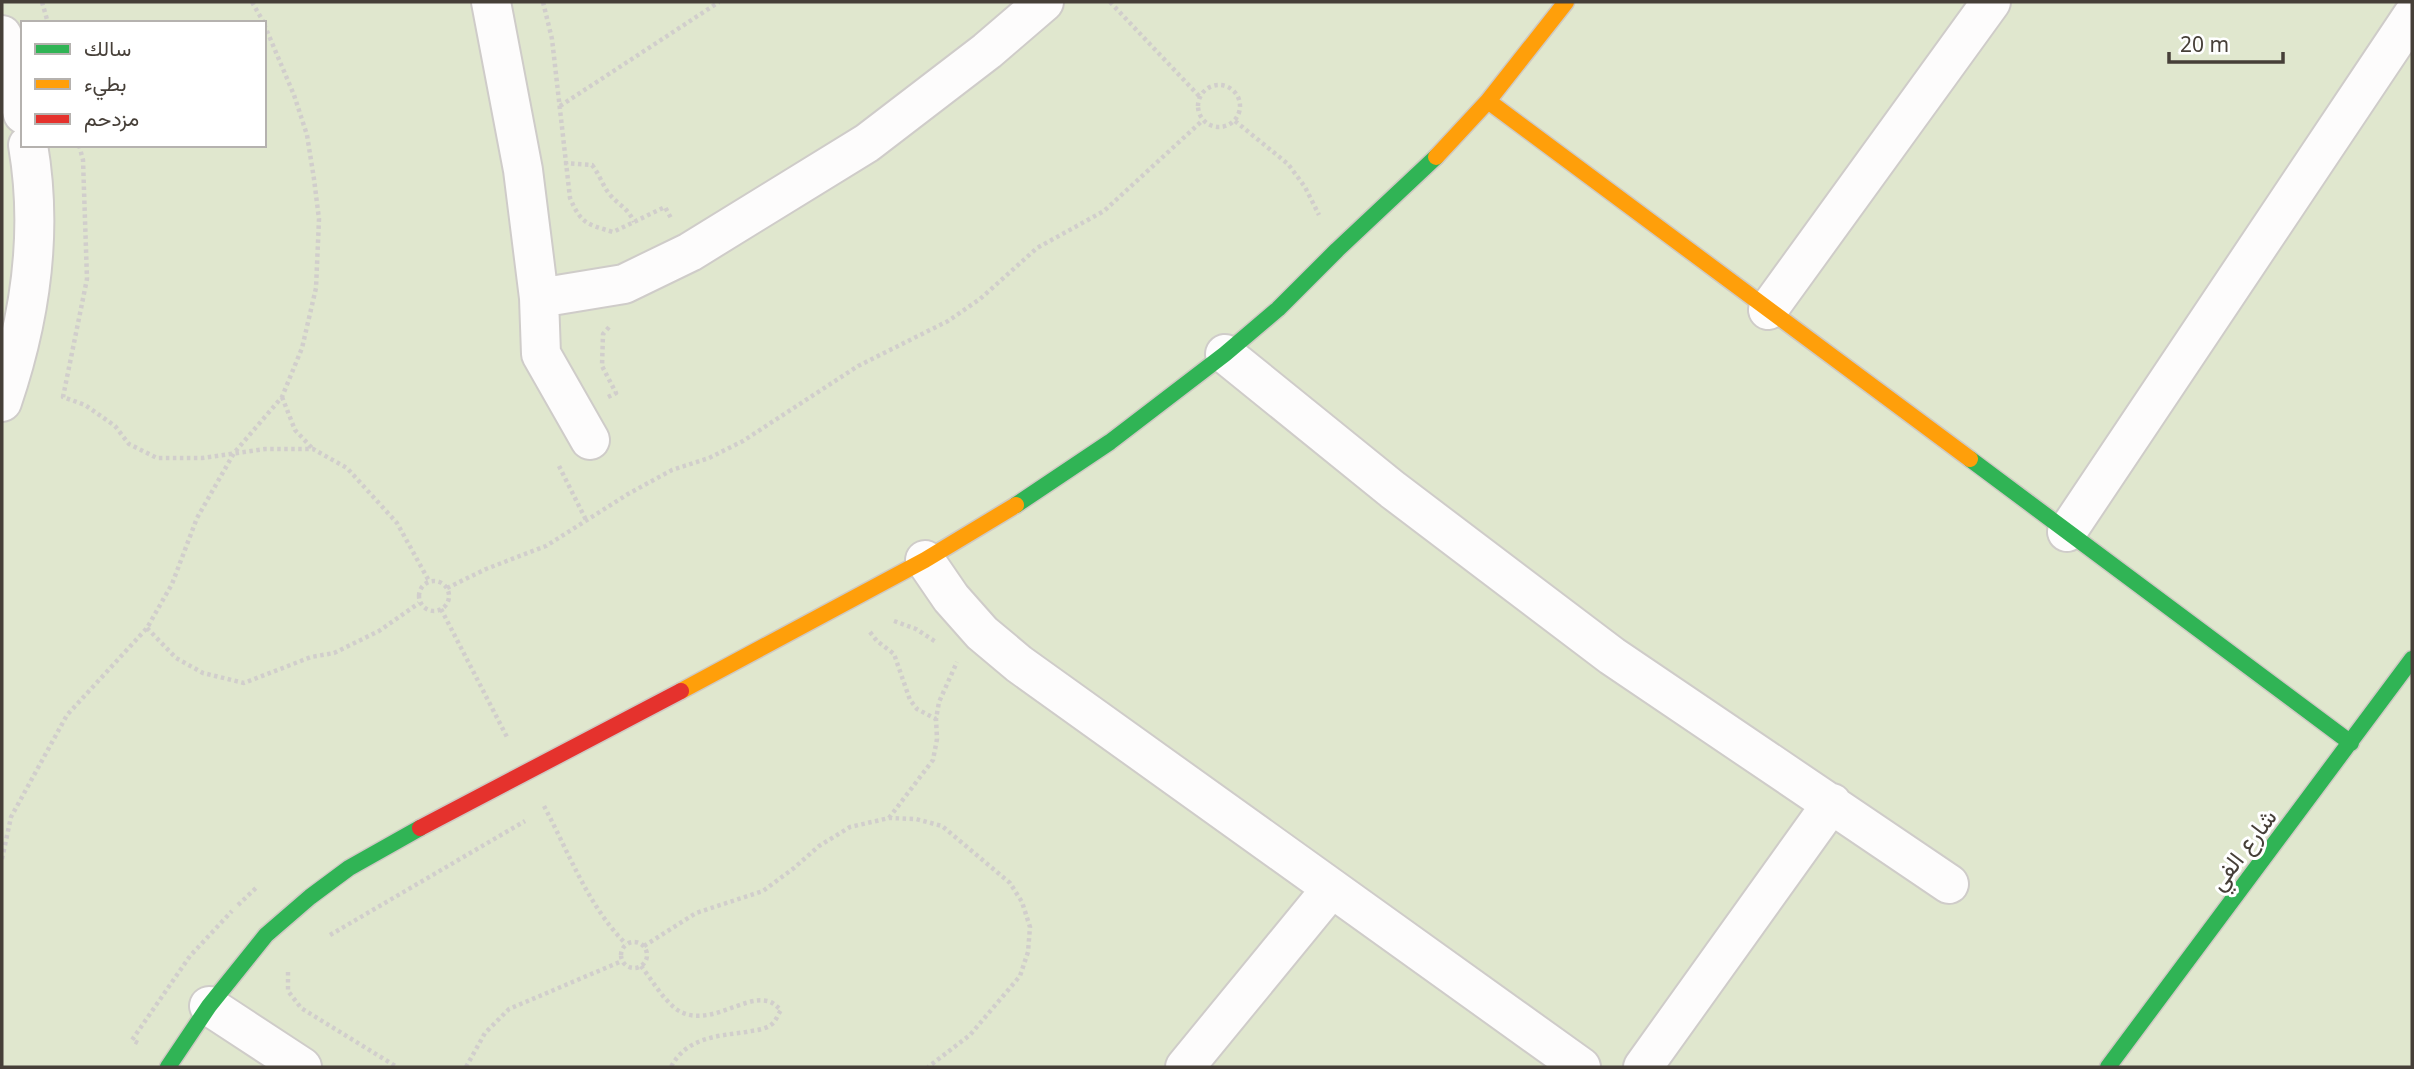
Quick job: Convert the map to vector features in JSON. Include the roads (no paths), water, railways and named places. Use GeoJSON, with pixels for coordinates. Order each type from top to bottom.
{"type":"FeatureCollection","features":[{"type":"Feature","properties":{"kind":"street"},"geometry":{"type":"LineString","coordinates":[[491,2],[523,170],[540,298],[541,354],[590,440]]}},
{"type":"Feature","properties":{"kind":"street"},"geometry":{"type":"LineString","coordinates":[[540,298],[624,284],[690,252],[867,143],[987,51],[1044,2]]}},
{"type":"Feature","properties":{"kind":"street"},"geometry":{"type":"LineString","coordinates":[[169,1067],[209,1006],[267,935],[310,897],[349,868],[391,843],[526,774],[925,560],[1022,502],[1110,442],[1225,354],[1278,309],[1432,162],[1488,101],[1566,2]]}},
{"type":"Feature","properties":{"kind":"street"},"geometry":{"type":"LineString","coordinates":[[1768,310],[1991,2]]}},
{"type":"Feature","properties":{"kind":"street"},"geometry":{"type":"LineString","coordinates":[[2067,532],[2412,16]]}},
{"type":"Feature","properties":{"kind":"street"},"geometry":{"type":"LineString","coordinates":[[2,35],[21,106]]}},
{"type":"Feature","properties":{"kind":"street"},"geometry":{"type":"LineString","coordinates":[[1488,101],[2351,743]]}},
{"type":"Feature","properties":{"kind":"street"},"geometry":{"type":"LineString","coordinates":[[2,114],[21,113]]}},
{"type":"Feature","properties":{"kind":"street"},"geometry":{"type":"LineString","coordinates":[[2,402],[20,339],[33,264],[34,213],[28,147]]}},
{"type":"Feature","properties":{"kind":"street"},"geometry":{"type":"LineString","coordinates":[[1225,354],[1393,490],[1612,656],[1949,884]]}},
{"type":"Feature","properties":{"kind":"street"},"geometry":{"type":"LineString","coordinates":[[925,560],[951,598],[982,633],[1020,664],[1581,1067]]}},
{"type":"Feature","properties":{"kind":"street","name":"شارع الفي"},"geometry":{"type":"LineString","coordinates":[[2108,1067],[2412,659]]}},
{"type":"Feature","properties":{"kind":"street"},"geometry":{"type":"LineString","coordinates":[[1643,1067],[1832,803]]}},
{"type":"Feature","properties":{"kind":"street"},"geometry":{"type":"LineString","coordinates":[[1185,1067],[1331,889]]}},
{"type":"Feature","properties":{"kind":"street"},"geometry":{"type":"LineString","coordinates":[[209,1006],[302,1067]]}}]}
